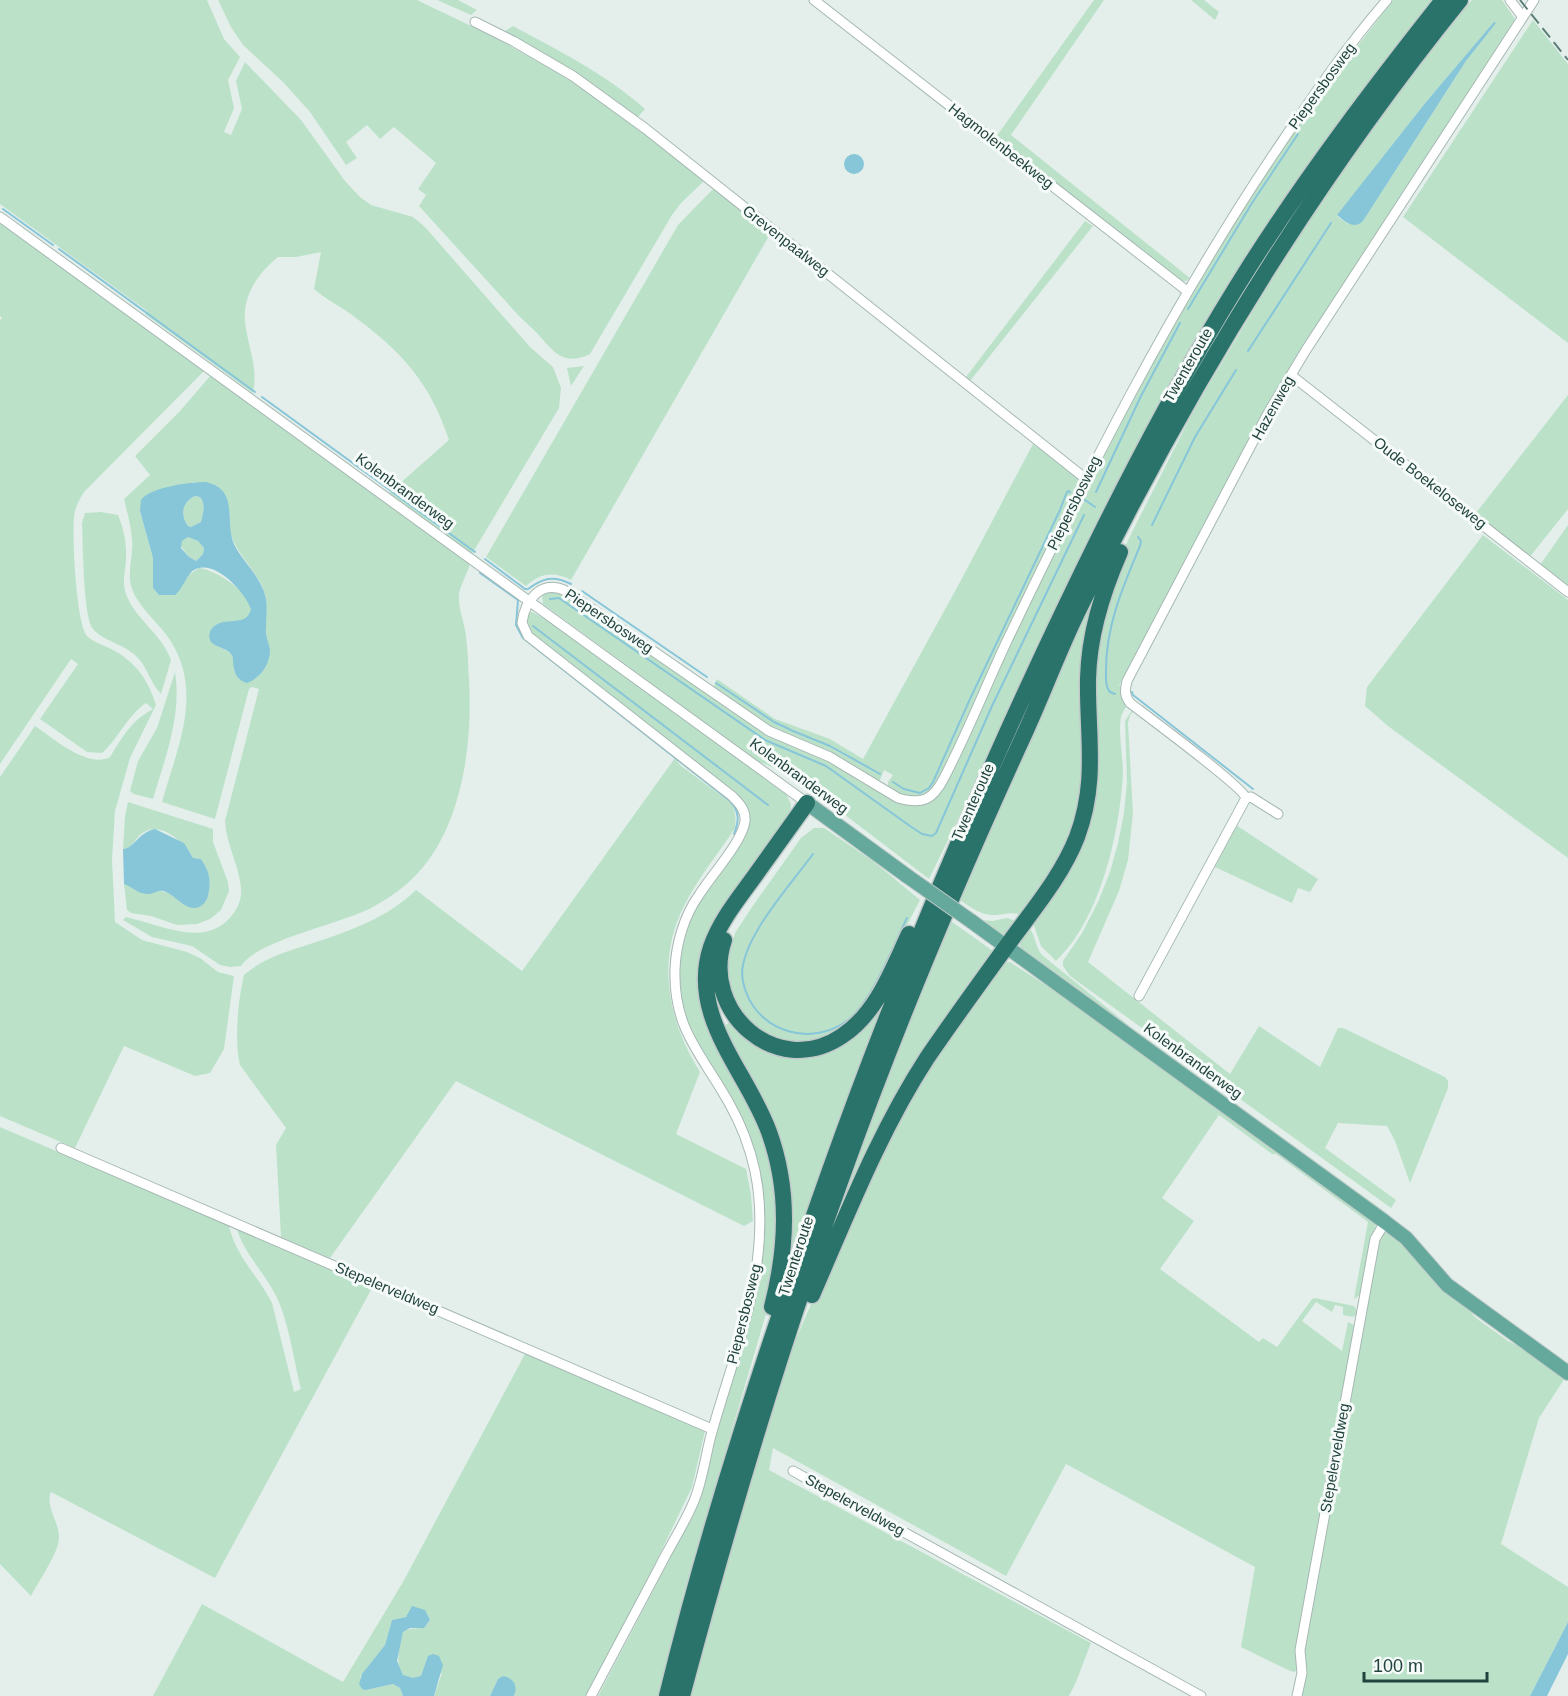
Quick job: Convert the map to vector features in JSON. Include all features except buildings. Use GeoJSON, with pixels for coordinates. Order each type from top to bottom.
{"type":"FeatureCollection","features":[{"type":"Feature","properties":{"kind":"highway","name":"Twenteroute"},"geometry":{"type":"LineString","coordinates":[[667,1696],[697,1581],[738,1443],[781,1311],[851,1113],[944,874],[998,752],[1078,579],[1142,451],[1174,393],[1250,265],[1311,173],[1443,0]]}},
{"type":"Feature","properties":{"kind":"highway","name":"Twenteroute"},"geometry":{"type":"LineString","coordinates":[[682,1696],[718,1562],[772,1384],[838,1185],[943,915],[1078,610],[1160,451],[1220,344],[1300,218],[1383,99],[1460,0]]}},
{"type":"Feature","properties":{"kind":"highway"},"geometry":{"type":"LineString","coordinates":[[772,1384],[876,1150],[902,1099],[929,1056],[1061,870],[1072,848],[1082,823],[1092,765],[1088,680],[1097,613],[1110,574],[1160,451]]}},
{"type":"Feature","properties":{"kind":"highway"},"geometry":{"type":"LineString","coordinates":[[810,806],[735,918],[723,942],[720,977],[725,1001],[738,1021],[764,1041],[790,1049],[814,1048],[832,1042],[853,1028],[880,993],[917,919],[944,874]]}},
{"type":"Feature","properties":{"kind":"highway"},"geometry":{"type":"LineString","coordinates":[[738,1443],[780,1271],[784,1243],[784,1206],[779,1171],[769,1133],[753,1095],[712,1019],[707,1001],[706,974],[711,948],[723,921],[810,806]]}},
{"type":"Feature","properties":{"kind":"main road","name":"Kolenbranderweg"},"geometry":{"type":"LineString","coordinates":[[810,806],[1385,1222],[1406,1238],[1447,1285],[1568,1373]]}},
{"type":"Feature","properties":{"kind":"street","name":"Hagmolenbeekweg"},"geometry":{"type":"LineString","coordinates":[[814,0],[1187,291]]}},
{"type":"Feature","properties":{"kind":"street","name":"Piepersbosweg"},"geometry":{"type":"LineString","coordinates":[[591,1696],[695,1500],[712,1429],[752,1295],[759,1260],[759,1195],[755,1170],[739,1121],[700,1060],[684,1026],[679,1008],[675,969],[677,952],[687,918],[697,897],[739,837],[745,822],[745,814],[742,806],[732,796],[528,636],[522,623],[529,602],[544,588],[552,586],[566,591],[769,731],[830,757],[898,798],[922,801],[932,796],[945,775],[1086,479],[1187,291],[1245,196],[1308,103],[1387,0]]}},
{"type":"Feature","properties":{"kind":"street"},"geometry":{"type":"LineString","coordinates":[[1510,0],[1522,16]]}},
{"type":"Feature","properties":{"kind":"street","name":"Hazenweg"},"geometry":{"type":"LineString","coordinates":[[1278,814],[1251,797],[1246,798],[1245,793],[1130,703],[1125,697],[1125,690],[1267,416],[1291,375],[1534,0]]}},
{"type":"Feature","properties":{"kind":"street","name":"Grevenpaalweg"},"geometry":{"type":"LineString","coordinates":[[475,21],[573,76],[637,123],[1086,479]]}},
{"type":"Feature","properties":{"kind":"street","name":"Kolenbranderweg"},"geometry":{"type":"LineString","coordinates":[[0,217],[810,806]]}},
{"type":"Feature","properties":{"kind":"street","name":"Oude Boekeloseweg"},"geometry":{"type":"LineString","coordinates":[[1291,375],[1568,592]]}},
{"type":"Feature","properties":{"kind":"street"},"geometry":{"type":"LineString","coordinates":[[1139,996],[1246,798]]}},
{"type":"Feature","properties":{"kind":"street","name":"Stepelerveldweg"},"geometry":{"type":"LineString","coordinates":[[61,1148],[712,1429]]}},
{"type":"Feature","properties":{"kind":"street","name":"Stepelerveldweg"},"geometry":{"type":"LineString","coordinates":[[1297,1696],[1302,1673],[1300,1650],[1375,1239],[1385,1222]]}},
{"type":"Feature","properties":{"kind":"street","name":"Stepelerveldweg"},"geometry":{"type":"LineString","coordinates":[[794,1471],[1201,1696]]}},
{"type":"Feature","properties":{"kind":"green space"},"geometry":{"type":"Polygon","coordinates":[[[0,0],[207,0],[224,39],[240,57],[228,80],[234,108],[224,132],[231,135],[242,109],[236,81],[245,62],[301,120],[345,181],[360,197],[371,205],[413,217],[425,227],[530,347],[553,367],[561,388],[559,408],[472,554],[389,493],[449,440],[433,401],[412,369],[369,328],[314,289],[321,252],[296,257],[278,257],[263,272],[252,288],[245,308],[245,318],[254,369],[253,393],[145,314],[147,311],[0,204],[0,0]]]}},
{"type":"Feature","properties":{"kind":"green space"},"geometry":{"type":"Polygon","coordinates":[[[218,0],[417,0],[494,37],[570,80],[615,110],[704,181],[672,215],[590,354],[581,358],[566,358],[554,351],[519,316],[419,206],[426,195],[418,189],[436,163],[394,127],[380,139],[367,125],[346,142],[357,158],[346,165],[310,112],[283,82],[243,45],[218,0]]]}},
{"type":"Feature","properties":{"kind":"green space"},"geometry":{"type":"Polygon","coordinates":[[[437,0],[458,0],[477,10],[471,15],[437,0]]]}},
{"type":"Feature","properties":{"kind":"green space"},"geometry":{"type":"Polygon","coordinates":[[[1094,0],[1104,0],[1011,135],[1190,278],[1186,281],[1179,281],[996,137],[1094,0]]]}},
{"type":"Feature","properties":{"kind":"green space"},"geometry":{"type":"Polygon","coordinates":[[[1191,0],[1204,0],[1219,12],[1215,20],[1191,0]]]}},
{"type":"Feature","properties":{"kind":"green space"},"geometry":{"type":"Polygon","coordinates":[[[1393,0],[1431,0],[1324,141],[1260,234],[998,738],[929,879],[802,782],[789,774],[750,758],[543,604],[544,591],[559,591],[768,733],[828,759],[902,804],[925,804],[942,791],[1056,548],[1116,428],[1180,310],[1254,190],[1393,0]]]}},
{"type":"Feature","properties":{"kind":"green space"},"geometry":{"type":"Polygon","coordinates":[[[1472,0],[1502,0],[1515,19],[1462,107],[1281,381],[1119,686],[1122,686],[1122,697],[1127,705],[1120,723],[1123,773],[1118,821],[1096,898],[1072,943],[1056,961],[1041,946],[1033,923],[1078,839],[1093,657],[1123,551],[1195,408],[1275,274],[1381,114],[1472,0]],[[1495,22],[1426,102],[1337,216],[1349,224],[1363,221],[1466,61],[1495,22]]]}},
{"type":"Feature","properties":{"kind":"green space"},"geometry":{"type":"Polygon","coordinates":[[[1533,20],[1568,64],[1568,343],[1403,217],[1533,20]]]}},
{"type":"Feature","properties":{"kind":"green space"},"geometry":{"type":"Polygon","coordinates":[[[513,26],[598,74],[645,109],[638,117],[585,79],[505,31],[513,26]]]}},
{"type":"Feature","properties":{"kind":"green space"},"geometry":{"type":"Polygon","coordinates":[[[712,190],[716,190],[770,234],[571,580],[559,575],[547,575],[537,578],[526,586],[486,557],[678,225],[712,190]]]}},
{"type":"Feature","properties":{"kind":"green space"},"geometry":{"type":"Polygon","coordinates":[[[1085,221],[1093,226],[970,381],[966,377],[1085,221]]]}},
{"type":"Feature","properties":{"kind":"green space"},"geometry":{"type":"Polygon","coordinates":[[[0,222],[204,368],[203,372],[84,492],[75,513],[74,542],[80,615],[87,636],[134,665],[145,679],[156,705],[130,758],[115,811],[112,860],[115,922],[142,940],[187,952],[200,958],[218,972],[234,976],[224,1049],[210,1073],[195,1076],[124,1046],[75,1148],[0,1116],[0,777],[35,726],[81,756],[101,760],[110,757],[133,724],[153,709],[146,703],[139,709],[102,753],[87,752],[40,719],[78,664],[71,659],[0,764],[0,320],[2,318],[0,316],[0,222]]]}},
{"type":"Feature","properties":{"kind":"green space"},"geometry":{"type":"Polygon","coordinates":[[[584,366],[571,386],[567,368],[584,366]]]}},
{"type":"Feature","properties":{"kind":"green space"},"geometry":{"type":"Polygon","coordinates":[[[211,375],[470,564],[459,594],[467,649],[469,730],[461,783],[445,833],[417,874],[379,904],[264,948],[241,966],[220,965],[192,946],[152,937],[123,920],[126,917],[182,932],[210,931],[222,925],[233,914],[241,895],[240,879],[225,821],[259,689],[252,687],[249,689],[215,819],[162,802],[184,721],[185,680],[180,660],[170,640],[139,603],[130,583],[132,539],[124,499],[150,475],[135,456],[180,411],[211,375]],[[196,482],[164,489],[140,511],[153,558],[153,588],[159,595],[199,568],[217,574],[238,588],[246,597],[251,613],[243,620],[221,623],[209,639],[231,654],[235,673],[256,678],[266,664],[269,655],[266,599],[261,584],[231,536],[230,514],[196,482]]]}},
{"type":"Feature","properties":{"kind":"green space"},"geometry":{"type":"Polygon","coordinates":[[[1568,395],[1568,509],[1529,558],[1487,525],[1476,513],[1568,395]]]}},
{"type":"Feature","properties":{"kind":"green space"},"geometry":{"type":"Polygon","coordinates":[[[1033,444],[1076,475],[1081,482],[942,777],[929,795],[912,797],[899,793],[888,787],[888,782],[893,775],[884,770],[880,780],[876,781],[777,732],[713,688],[717,679],[775,719],[830,739],[863,759],[1033,444]]]}},
{"type":"Feature","properties":{"kind":"green space"},"geometry":{"type":"Polygon","coordinates":[[[195,496],[202,500],[203,512],[201,522],[191,527],[185,522],[183,513],[187,502],[195,496]]]}},
{"type":"Feature","properties":{"kind":"green space"},"geometry":{"type":"Polygon","coordinates":[[[101,512],[118,515],[125,543],[126,594],[130,603],[161,642],[171,660],[161,694],[136,656],[126,648],[97,633],[90,622],[85,595],[82,523],[85,513],[101,512]]]}},
{"type":"Feature","properties":{"kind":"green space"},"geometry":{"type":"Polygon","coordinates":[[[1568,525],[1568,588],[1540,565],[1568,525]]]}},
{"type":"Feature","properties":{"kind":"green space"},"geometry":{"type":"Polygon","coordinates":[[[1127,531],[1105,579],[1089,743],[1076,828],[1025,916],[1015,913],[991,915],[981,913],[956,897],[1084,615],[1127,531]]]}},
{"type":"Feature","properties":{"kind":"green space"},"geometry":{"type":"Polygon","coordinates":[[[1483,535],[1568,600],[1568,858],[1388,726],[1365,706],[1367,687],[1483,535]]]}},
{"type":"Feature","properties":{"kind":"green space"},"geometry":{"type":"Polygon","coordinates":[[[188,537],[198,541],[204,548],[203,554],[196,561],[189,557],[180,545],[188,537]]]}},
{"type":"Feature","properties":{"kind":"green space"},"geometry":{"type":"Polygon","coordinates":[[[532,612],[554,624],[737,755],[786,794],[791,804],[790,814],[702,968],[767,1144],[780,1198],[776,1280],[683,1596],[661,1696],[598,1696],[697,1507],[712,1445],[755,1295],[762,1261],[764,1220],[753,1154],[685,1024],[678,982],[680,960],[689,922],[696,907],[743,836],[744,804],[737,795],[533,635],[526,627],[528,613],[532,612]]]}},
{"type":"Feature","properties":{"kind":"green space"},"geometry":{"type":"Polygon","coordinates":[[[175,672],[177,688],[174,721],[153,799],[130,791],[138,761],[157,728],[175,672]]]}},
{"type":"Feature","properties":{"kind":"green space"},"geometry":{"type":"Polygon","coordinates":[[[1132,710],[1134,711],[1128,723],[1133,813],[1128,860],[1119,891],[1088,962],[1230,1074],[1259,1026],[1320,1067],[1338,1028],[1343,1028],[1445,1077],[1448,1081],[1448,1088],[1410,1183],[1395,1141],[1387,1126],[1338,1123],[1325,1148],[1396,1200],[1391,1208],[1070,976],[1063,966],[1063,961],[1082,933],[1098,902],[1118,843],[1127,782],[1125,721],[1132,710]]]}},
{"type":"Feature","properties":{"kind":"green space"},"geometry":{"type":"Polygon","coordinates":[[[675,758],[680,765],[731,803],[735,818],[735,828],[684,906],[675,927],[670,948],[668,969],[673,1012],[689,1052],[700,1072],[676,1134],[746,1169],[753,1221],[744,1226],[456,1081],[330,1258],[281,1237],[276,1145],[286,1128],[240,1065],[237,1044],[238,1020],[244,975],[275,956],[366,923],[393,909],[416,890],[522,971],[675,758]]]}},
{"type":"Feature","properties":{"kind":"green space"},"geometry":{"type":"Polygon","coordinates":[[[128,802],[213,829],[213,842],[228,882],[229,891],[221,910],[210,919],[197,924],[177,925],[127,910],[124,884],[145,894],[160,891],[206,902],[209,890],[207,869],[201,859],[193,858],[184,845],[171,834],[156,829],[148,830],[141,834],[129,848],[123,849],[128,802]]]}},
{"type":"Feature","properties":{"kind":"green space"},"geometry":{"type":"Polygon","coordinates":[[[1236,825],[1318,879],[1310,892],[1298,888],[1292,903],[1215,867],[1236,825]]]}},
{"type":"Feature","properties":{"kind":"green space"},"geometry":{"type":"Polygon","coordinates":[[[814,828],[824,828],[873,861],[920,900],[866,1004],[845,1028],[822,1039],[797,1043],[760,1032],[732,1002],[727,960],[735,933],[752,907],[801,838],[814,828]]]}},
{"type":"Feature","properties":{"kind":"green space"},"geometry":{"type":"Polygon","coordinates":[[[1007,918],[1020,922],[1004,938],[980,920],[992,921],[1007,918]]]}},
{"type":"Feature","properties":{"kind":"green space"},"geometry":{"type":"Polygon","coordinates":[[[948,919],[993,951],[837,1228],[825,1237],[948,919]]]}},
{"type":"Feature","properties":{"kind":"green space"},"geometry":{"type":"Polygon","coordinates":[[[1026,925],[1032,932],[1042,955],[1132,1028],[1388,1214],[1383,1214],[1021,950],[1019,942],[1026,925]]]}},
{"type":"Feature","properties":{"kind":"green space"},"geometry":{"type":"Polygon","coordinates":[[[1010,962],[1199,1091],[1374,1220],[1376,1224],[1363,1293],[1354,1299],[1368,1222],[1219,1115],[1162,1198],[1194,1221],[1160,1269],[1259,1342],[1263,1338],[1277,1347],[1315,1298],[1354,1306],[1358,1313],[1353,1317],[1343,1315],[1343,1307],[1335,1305],[1332,1312],[1316,1302],[1302,1321],[1342,1351],[1348,1322],[1356,1326],[1296,1654],[1297,1670],[1294,1672],[1288,1670],[1241,1647],[1255,1567],[1066,1464],[1006,1576],[773,1448],[769,1470],[1091,1643],[1069,1696],[686,1696],[771,1412],[796,1339],[820,1283],[891,1123],[1003,963],[1010,962]]]}},
{"type":"Feature","properties":{"kind":"green space"},"geometry":{"type":"Polygon","coordinates":[[[895,983],[786,1276],[788,1211],[724,1026],[730,1022],[738,1027],[815,1051],[895,983]]]}},
{"type":"Feature","properties":{"kind":"green space"},"geometry":{"type":"Polygon","coordinates":[[[0,1127],[229,1225],[241,1256],[272,1303],[294,1392],[301,1389],[281,1308],[237,1229],[372,1288],[215,1578],[51,1492],[50,1503],[58,1531],[58,1543],[31,1596],[0,1564],[0,1127]]]}},
{"type":"Feature","properties":{"kind":"green space"},"geometry":{"type":"Polygon","coordinates":[[[1385,1232],[1398,1237],[1476,1318],[1508,1341],[1531,1352],[1565,1378],[1539,1418],[1501,1544],[1568,1587],[1568,1622],[1530,1696],[1300,1696],[1303,1656],[1380,1236],[1385,1232]]]}},
{"type":"Feature","properties":{"kind":"green space"},"geometry":{"type":"Polygon","coordinates":[[[525,1354],[705,1431],[692,1487],[641,1593],[587,1696],[514,1696],[515,1694],[498,1679],[490,1696],[434,1696],[442,1673],[422,1674],[421,1677],[411,1678],[404,1676],[398,1664],[403,1632],[421,1628],[430,1620],[410,1612],[406,1617],[392,1620],[385,1645],[360,1677],[366,1690],[393,1684],[400,1688],[403,1696],[153,1696],[202,1604],[343,1682],[403,1582],[525,1354]]]}},
{"type":"Feature","properties":{"kind":"water"},"geometry":{"type":"Polygon","coordinates":[[[1494,22],[1496,23],[1466,61],[1363,221],[1353,225],[1343,220],[1337,215],[1426,102],[1494,22]]]}},
{"type":"Feature","properties":{"kind":"water"},"geometry":{"type":"Polygon","coordinates":[[[854,154],[861,157],[864,164],[861,171],[854,174],[847,171],[844,164],[847,157],[854,154]]]}},
{"type":"Feature","properties":{"kind":"water"},"geometry":{"type":"Polygon","coordinates":[[[206,482],[217,486],[227,499],[234,544],[259,581],[266,597],[266,631],[270,656],[263,670],[247,683],[236,675],[231,654],[210,641],[209,637],[211,629],[216,625],[243,619],[249,614],[251,609],[248,602],[236,586],[221,573],[204,567],[193,571],[175,595],[159,595],[153,588],[153,558],[140,511],[141,500],[146,495],[162,489],[181,484],[206,482]],[[195,496],[187,502],[183,513],[185,522],[191,527],[201,522],[203,512],[202,500],[195,496]],[[188,537],[182,541],[181,548],[196,561],[203,554],[204,548],[198,541],[188,537]]]}},
{"type":"Feature","properties":{"kind":"water"},"geometry":{"type":"Polygon","coordinates":[[[155,829],[184,843],[193,858],[201,859],[208,874],[210,886],[207,899],[201,906],[196,908],[186,906],[163,891],[146,894],[124,884],[123,849],[155,829]]]}},
{"type":"Feature","properties":{"kind":"water"},"geometry":{"type":"Polygon","coordinates":[[[412,1606],[425,1610],[430,1620],[424,1628],[410,1628],[403,1632],[397,1661],[403,1675],[413,1678],[421,1676],[428,1656],[433,1654],[439,1656],[443,1665],[434,1696],[403,1696],[400,1688],[393,1684],[362,1689],[359,1684],[362,1674],[385,1645],[392,1620],[406,1617],[412,1606]]]}},
{"type":"Feature","properties":{"kind":"water"},"geometry":{"type":"Polygon","coordinates":[[[1568,1622],[1568,1654],[1547,1696],[1530,1696],[1568,1622]]]}},
{"type":"Feature","properties":{"kind":"water"},"geometry":{"type":"Polygon","coordinates":[[[503,1676],[514,1683],[516,1689],[514,1696],[490,1696],[498,1679],[503,1676]]]}},
{"type":"Feature","properties":{"kind":"waterway"},"geometry":{"type":"LineString","coordinates":[[1188,309],[1252,203],[1298,134]]}},
{"type":"Feature","properties":{"kind":"waterway"},"geometry":{"type":"LineString","coordinates":[[3,209],[53,245]]}},
{"type":"Feature","properties":{"kind":"waterway"},"geometry":{"type":"LineString","coordinates":[[1248,351],[1331,223]]}},
{"type":"Feature","properties":{"kind":"waterway"},"geometry":{"type":"LineString","coordinates":[[59,249],[255,392]]}},
{"type":"Feature","properties":{"kind":"waterway"},"geometry":{"type":"LineString","coordinates":[[1096,492],[1141,396],[1180,323]]}},
{"type":"Feature","properties":{"kind":"waterway"},"geometry":{"type":"LineString","coordinates":[[1152,525],[1195,437],[1236,370]]}},
{"type":"Feature","properties":{"kind":"waterway"},"geometry":{"type":"LineString","coordinates":[[262,397],[475,552]]}},
{"type":"Feature","properties":{"kind":"waterway"},"geometry":{"type":"LineString","coordinates":[[893,782],[904,789],[920,793],[929,788],[933,782],[1066,494],[1070,492]]}},
{"type":"Feature","properties":{"kind":"waterway"},"geometry":{"type":"LineString","coordinates":[[1085,500],[1095,507]]}},
{"type":"Feature","properties":{"kind":"waterway"},"geometry":{"type":"LineString","coordinates":[[550,599],[559,598],[765,740],[826,766],[922,834],[932,836],[936,833],[992,706],[1084,515]]}},
{"type":"Feature","properties":{"kind":"waterway"},"geometry":{"type":"LineString","coordinates":[[1115,694],[1110,692],[1106,682],[1109,637],[1117,606],[1140,546],[1141,541],[1138,537]]}},
{"type":"Feature","properties":{"kind":"waterway"},"geometry":{"type":"LineString","coordinates":[[485,559],[525,589],[548,579],[559,579],[571,584]]}},
{"type":"Feature","properties":{"kind":"waterway"},"geometry":{"type":"LineString","coordinates":[[480,573],[518,600],[516,625],[523,638],[730,801],[738,817],[734,834]]}},
{"type":"Feature","properties":{"kind":"waterway"},"geometry":{"type":"LineString","coordinates":[[582,591],[707,677]]}},
{"type":"Feature","properties":{"kind":"waterway"},"geometry":{"type":"LineString","coordinates":[[533,626],[768,805]]}},
{"type":"Feature","properties":{"kind":"waterway"},"geometry":{"type":"LineString","coordinates":[[716,683],[774,722],[830,746],[880,774]]}},
{"type":"Feature","properties":{"kind":"waterway"},"geometry":{"type":"LineString","coordinates":[[1132,692],[1253,789]]}},
{"type":"Feature","properties":{"kind":"waterway"},"geometry":{"type":"LineString","coordinates":[[813,854],[762,922],[747,951],[743,965],[744,986],[753,1006],[776,1026],[789,1032],[819,1033],[848,1020],[857,1012],[874,987],[907,918]]}},
{"type":"Feature","properties":{"kind":"railway"},"geometry":{"type":"LineString","coordinates":[[1520,0],[1568,60]]}}]}
